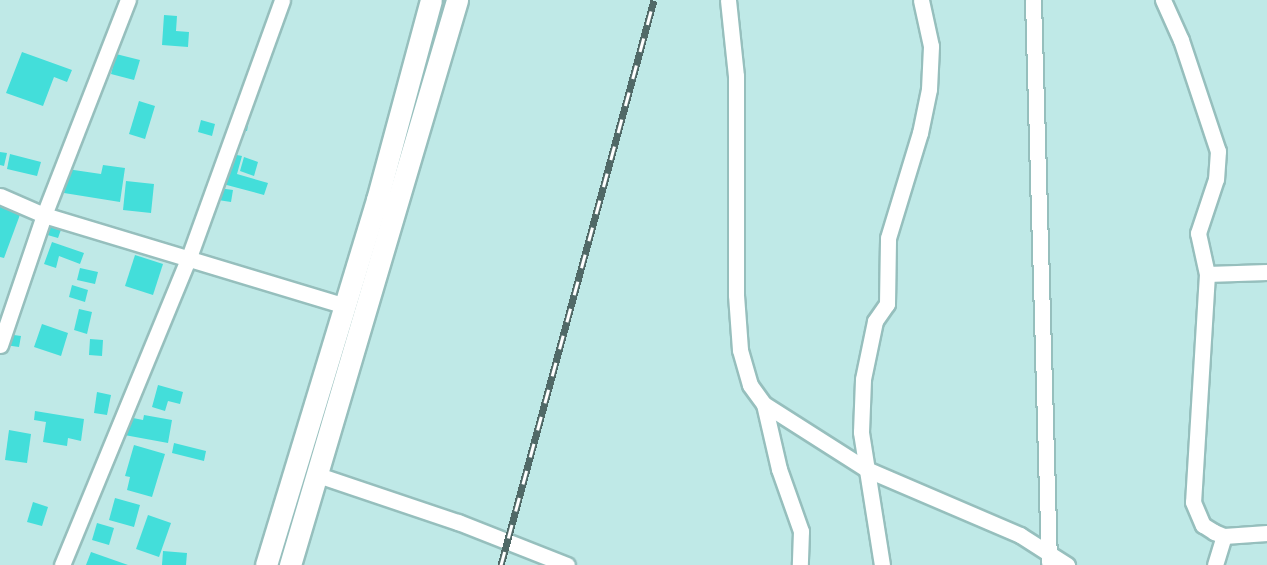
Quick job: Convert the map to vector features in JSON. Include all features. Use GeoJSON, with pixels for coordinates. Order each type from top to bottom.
{"type":"FeatureCollection","features":[{"type":"Feature","properties":{"kind":"street"},"geometry":{"type":"LineString","coordinates":[[0,345],[44,215],[128,0]]}},
{"type":"Feature","properties":{"kind":"street"},"geometry":{"type":"LineString","coordinates":[[62,565],[188,260],[282,0]]}},
{"type":"Feature","properties":{"kind":"street"},"geometry":{"type":"LineString","coordinates":[[266,565],[346,306],[431,0]]}},
{"type":"Feature","properties":{"kind":"street"},"geometry":{"type":"LineString","coordinates":[[290,565],[315,474],[457,0]]}},
{"type":"Feature","properties":{"kind":"street"},"geometry":{"type":"LineString","coordinates":[[728,0],[736,76],[736,295],[740,350],[750,385],[764,404],[866,469],[1009,530],[1049,561],[1067,565]]}},
{"type":"Feature","properties":{"kind":"street"},"geometry":{"type":"LineString","coordinates":[[882,565],[861,432],[863,379],[875,321],[887,304],[888,238],[920,133],[929,89],[931,46],[921,0]]}},
{"type":"Feature","properties":{"kind":"street"},"geometry":{"type":"LineString","coordinates":[[1034,0],[1049,561]]}},
{"type":"Feature","properties":{"kind":"street"},"geometry":{"type":"LineString","coordinates":[[1163,0],[1181,40],[1218,151],[1216,178],[1198,233],[1207,274],[1193,502],[1203,525],[1224,536],[1267,533]]}},
{"type":"Feature","properties":{"kind":"street"},"geometry":{"type":"LineString","coordinates":[[0,196],[44,215],[346,306]]}},
{"type":"Feature","properties":{"kind":"street"},"geometry":{"type":"LineString","coordinates":[[1207,274],[1267,272]]}},
{"type":"Feature","properties":{"kind":"street"},"geometry":{"type":"LineString","coordinates":[[764,404],[779,469],[801,531],[800,565]]}},
{"type":"Feature","properties":{"kind":"street"},"geometry":{"type":"LineString","coordinates":[[315,474],[458,522],[567,565]]}},
{"type":"Feature","properties":{"kind":"street"},"geometry":{"type":"LineString","coordinates":[[1215,565],[1224,536]]}},
{"type":"Feature","properties":{"kind":"building"},"geometry":{"type":"Polygon","coordinates":[[[164,15],[177,16],[176,31],[189,32],[188,47],[162,45],[164,15]]]}},
{"type":"Feature","properties":{"kind":"building"},"geometry":{"type":"Polygon","coordinates":[[[22,52],[72,70],[67,82],[54,77],[43,106],[6,93],[22,52]]]}},
{"type":"Feature","properties":{"kind":"building"},"geometry":{"type":"Polygon","coordinates":[[[116,54],[140,60],[134,80],[111,74],[116,54]]]}},
{"type":"Feature","properties":{"kind":"building"},"geometry":{"type":"Polygon","coordinates":[[[139,101],[155,106],[145,139],[129,134],[139,101]]]}},
{"type":"Feature","properties":{"kind":"building"},"geometry":{"type":"Polygon","coordinates":[[[251,108],[247,131],[235,129],[251,108]]]}},
{"type":"Feature","properties":{"kind":"building"},"geometry":{"type":"Polygon","coordinates":[[[201,120],[215,124],[212,136],[198,132],[201,120]]]}},
{"type":"Feature","properties":{"kind":"building"},"geometry":{"type":"Polygon","coordinates":[[[0,152],[7,153],[4,166],[0,165],[0,152]]]}},
{"type":"Feature","properties":{"kind":"building"},"geometry":{"type":"Polygon","coordinates":[[[10,154],[41,162],[37,176],[7,169],[10,154]]]}},
{"type":"Feature","properties":{"kind":"building"},"geometry":{"type":"Polygon","coordinates":[[[232,154],[242,156],[237,174],[268,183],[264,195],[223,184],[232,154]]]}},
{"type":"Feature","properties":{"kind":"building"},"geometry":{"type":"Polygon","coordinates":[[[244,157],[258,162],[254,176],[240,171],[244,157]]]}},
{"type":"Feature","properties":{"kind":"building"},"geometry":{"type":"Polygon","coordinates":[[[103,165],[125,168],[120,202],[64,193],[67,169],[101,174],[103,165]]]}},
{"type":"Feature","properties":{"kind":"building"},"geometry":{"type":"Polygon","coordinates":[[[126,181],[154,184],[151,213],[123,210],[126,181]]]}},
{"type":"Feature","properties":{"kind":"building"},"geometry":{"type":"Polygon","coordinates":[[[219,188],[233,190],[231,202],[218,200],[219,188]]]}},
{"type":"Feature","properties":{"kind":"building"},"geometry":{"type":"Polygon","coordinates":[[[0,205],[21,212],[4,258],[0,257],[0,205]]]}},
{"type":"Feature","properties":{"kind":"building"},"geometry":{"type":"Polygon","coordinates":[[[48,222],[62,227],[58,238],[44,234],[48,222]]]}},
{"type":"Feature","properties":{"kind":"building"},"geometry":{"type":"Polygon","coordinates":[[[52,242],[84,253],[80,264],[59,256],[56,268],[44,264],[52,242]]]}},
{"type":"Feature","properties":{"kind":"building"},"geometry":{"type":"Polygon","coordinates":[[[135,255],[163,264],[153,295],[125,286],[135,255]]]}},
{"type":"Feature","properties":{"kind":"building"},"geometry":{"type":"Polygon","coordinates":[[[80,268],[98,272],[95,284],[77,280],[80,268]]]}},
{"type":"Feature","properties":{"kind":"building"},"geometry":{"type":"Polygon","coordinates":[[[72,285],[88,290],[85,302],[69,297],[72,285]]]}},
{"type":"Feature","properties":{"kind":"building"},"geometry":{"type":"Polygon","coordinates":[[[79,309],[92,312],[87,334],[74,330],[79,309]]]}},
{"type":"Feature","properties":{"kind":"building"},"geometry":{"type":"Polygon","coordinates":[[[42,324],[68,333],[61,356],[34,347],[42,324]]]}},
{"type":"Feature","properties":{"kind":"building"},"geometry":{"type":"Polygon","coordinates":[[[7,334],[21,336],[19,347],[5,345],[7,334]]]}},
{"type":"Feature","properties":{"kind":"building"},"geometry":{"type":"Polygon","coordinates":[[[90,339],[103,340],[102,356],[89,355],[90,339]]]}},
{"type":"Feature","properties":{"kind":"building"},"geometry":{"type":"Polygon","coordinates":[[[158,385],[183,392],[180,404],[168,401],[165,411],[152,407],[158,385]]]}},
{"type":"Feature","properties":{"kind":"building"},"geometry":{"type":"Polygon","coordinates":[[[97,392],[111,395],[107,415],[94,413],[97,392]]]}},
{"type":"Feature","properties":{"kind":"building"},"geometry":{"type":"Polygon","coordinates":[[[35,411],[84,419],[81,441],[68,438],[67,446],[43,442],[46,422],[34,420],[35,411]]]}},
{"type":"Feature","properties":{"kind":"building"},"geometry":{"type":"Polygon","coordinates":[[[144,415],[172,420],[168,443],[119,434],[123,416],[143,420],[144,415]]]}},
{"type":"Feature","properties":{"kind":"building"},"geometry":{"type":"Polygon","coordinates":[[[9,430],[31,434],[27,463],[5,460],[9,430]]]}},
{"type":"Feature","properties":{"kind":"building"},"geometry":{"type":"Polygon","coordinates":[[[174,443],[206,451],[204,461],[172,453],[174,443]]]}},
{"type":"Feature","properties":{"kind":"building"},"geometry":{"type":"Polygon","coordinates":[[[134,445],[165,454],[152,497],[127,490],[130,477],[125,476],[134,445]]]}},
{"type":"Feature","properties":{"kind":"building"},"geometry":{"type":"Polygon","coordinates":[[[115,498],[140,505],[134,527],[109,520],[115,498]]]}},
{"type":"Feature","properties":{"kind":"building"},"geometry":{"type":"Polygon","coordinates":[[[33,502],[48,507],[42,526],[27,522],[33,502]]]}},
{"type":"Feature","properties":{"kind":"building"},"geometry":{"type":"Polygon","coordinates":[[[148,515],[171,523],[159,557],[136,549],[148,515]]]}},
{"type":"Feature","properties":{"kind":"building"},"geometry":{"type":"Polygon","coordinates":[[[97,523],[114,528],[109,545],[92,540],[97,523]]]}},
{"type":"Feature","properties":{"kind":"building"},"geometry":{"type":"Polygon","coordinates":[[[163,551],[187,553],[186,565],[162,565],[163,551]]]}},
{"type":"Feature","properties":{"kind":"building"},"geometry":{"type":"Polygon","coordinates":[[[91,552],[128,565],[86,565],[91,552]]]}},
{"type":"Feature","properties":{"kind":"railway"},"geometry":{"type":"LineString","coordinates":[[501,565],[654,0]]}}]}
